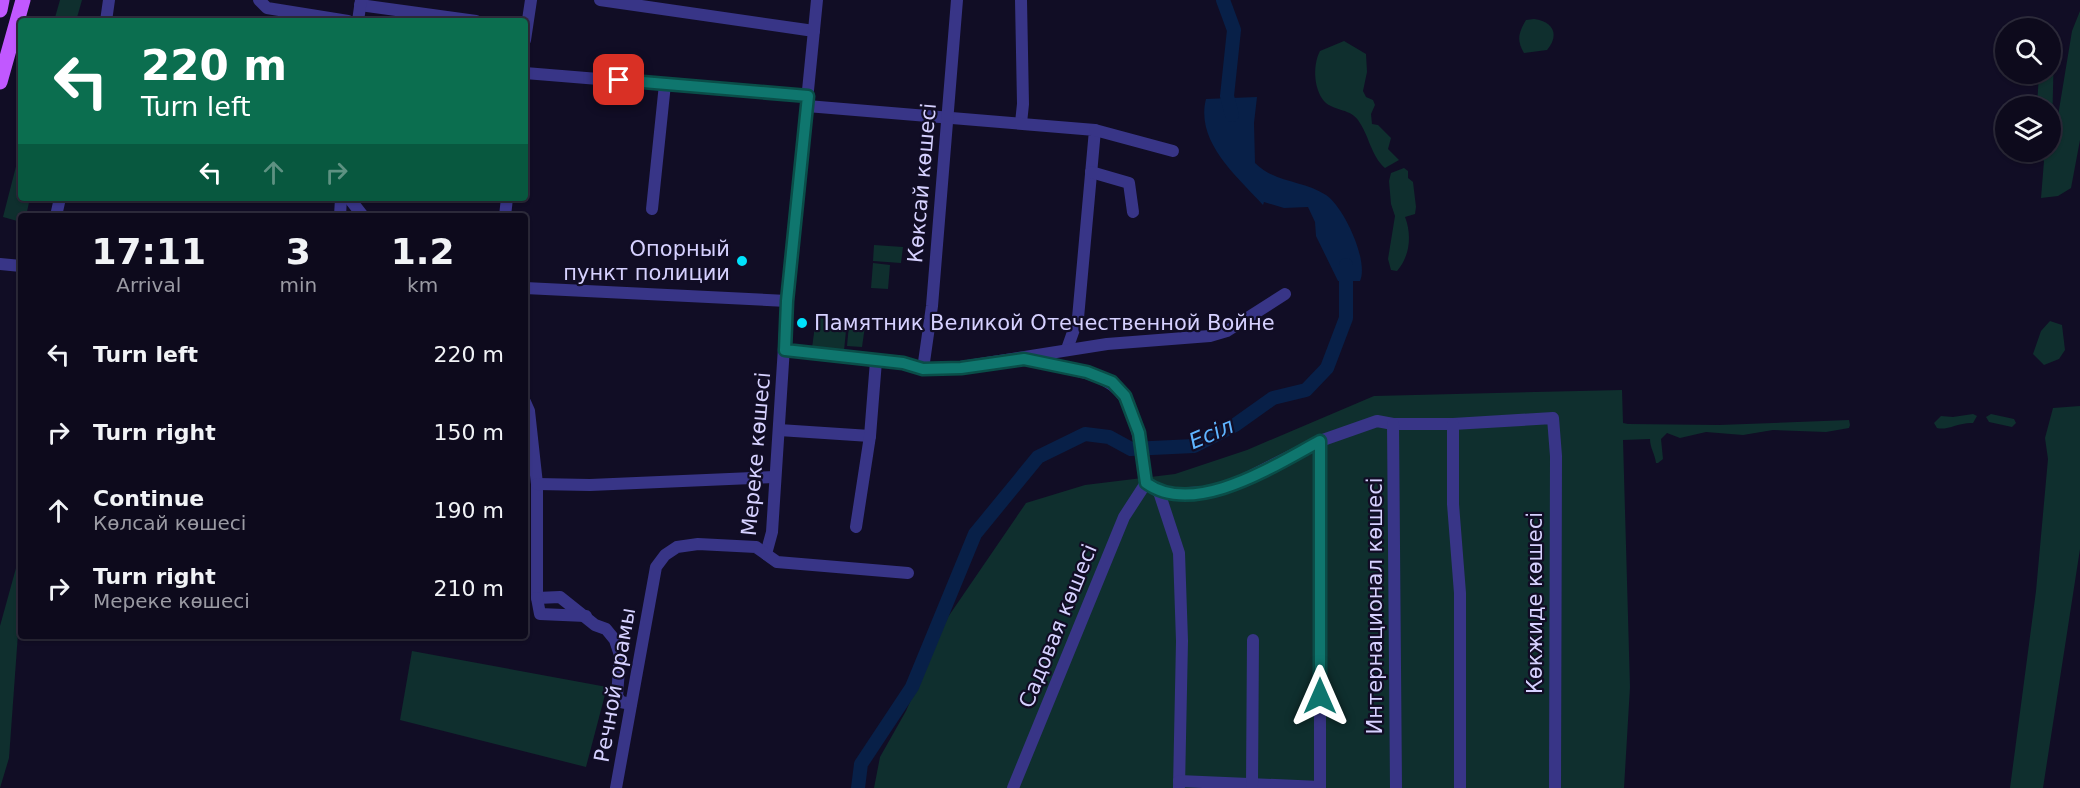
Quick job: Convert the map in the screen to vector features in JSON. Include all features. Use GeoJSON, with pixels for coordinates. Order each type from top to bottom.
{"type":"FeatureCollection","features":[{"type":"Feature","properties":{"kind":"main road"},"geometry":{"type":"LineString","coordinates":[[0,10],[2,0]]}},
{"type":"Feature","properties":{"kind":"main road"},"geometry":{"type":"LineString","coordinates":[[21,18],[23,0]]}},
{"type":"Feature","properties":{"kind":"main road"},"geometry":{"type":"LineString","coordinates":[[0,82],[18,32]]}},
{"type":"Feature","properties":{"kind":"street"},"geometry":{"type":"LineString","coordinates":[[106,18],[109,0]]}},
{"type":"Feature","properties":{"kind":"street"},"geometry":{"type":"LineString","coordinates":[[528,18],[531,0]]}},
{"type":"Feature","properties":{"kind":"street"},"geometry":{"type":"LineString","coordinates":[[600,0],[814,31]]}},
{"type":"Feature","properties":{"kind":"street","name":"Мереке көшесі"},"geometry":{"type":"LineString","coordinates":[[766,554],[772,532],[787,301],[817,0]]}},
{"type":"Feature","properties":{"kind":"street","name":"Көксай көшесі"},"geometry":{"type":"LineString","coordinates":[[923,369],[932,306],[957,0]]}},
{"type":"Feature","properties":{"kind":"street"},"geometry":{"type":"LineString","coordinates":[[1021,0],[1023,104],[1021,123]]}},
{"type":"Feature","properties":{"kind":"street"},"geometry":{"type":"LineString","coordinates":[[259,1],[267,8],[329,18]]}},
{"type":"Feature","properties":{"kind":"street"},"geometry":{"type":"LineString","coordinates":[[358,18],[361,2],[458,18]]}},
{"type":"Feature","properties":{"kind":"street"},"geometry":{"type":"LineString","coordinates":[[528,73],[665,84],[947,119],[1095,130],[1173,151]]}},
{"type":"Feature","properties":{"kind":"street"},"geometry":{"type":"LineString","coordinates":[[652,209],[665,84]]}},
{"type":"Feature","properties":{"kind":"street"},"geometry":{"type":"LineString","coordinates":[[1067,349],[1078,318],[1095,130]]}},
{"type":"Feature","properties":{"kind":"street"},"geometry":{"type":"LineString","coordinates":[[1091,172],[1129,183],[1132,212]]}},
{"type":"Feature","properties":{"kind":"street"},"geometry":{"type":"LineString","coordinates":[[351,201],[361,213]]}},
{"type":"Feature","properties":{"kind":"street"},"geometry":{"type":"LineString","coordinates":[[0,264],[18,266]]}},
{"type":"Feature","properties":{"kind":"street"},"geometry":{"type":"LineString","coordinates":[[528,288],[787,301]]}},
{"type":"Feature","properties":{"kind":"street"},"geometry":{"type":"LineString","coordinates":[[785,350],[903,363],[923,369],[961,368],[1024,359],[1067,349],[1144,339],[1210,336],[1227,331],[1285,294]]}},
{"type":"Feature","properties":{"kind":"street"},"geometry":{"type":"LineString","coordinates":[[1024,359],[1087,372],[1112,382],[1125,396],[1139,433],[1146,483],[1159,492],[1206,492],[1231,486],[1320,441],[1377,421],[1393,424],[1453,424],[1453,504],[1460,593],[1460,788]]}},
{"type":"Feature","properties":{"kind":"street"},"geometry":{"type":"LineString","coordinates":[[856,527],[870,436],[876,361]]}},
{"type":"Feature","properties":{"kind":"street"},"geometry":{"type":"LineString","coordinates":[[528,409],[537,598],[540,614],[586,616]]}},
{"type":"Feature","properties":{"kind":"street","name":"Көкжиде көшесі"},"geometry":{"type":"LineString","coordinates":[[1453,424],[1553,418],[1556,456],[1555,788]]}},
{"type":"Feature","properties":{"kind":"street","name":"Интернационал көшесі"},"geometry":{"type":"LineString","coordinates":[[1393,424],[1396,788]]}},
{"type":"Feature","properties":{"kind":"street"},"geometry":{"type":"LineString","coordinates":[[779,430],[870,436]]}},
{"type":"Feature","properties":{"kind":"street"},"geometry":{"type":"LineString","coordinates":[[1159,492],[1179,554],[1182,641],[1179,784],[1320,787],[1320,441]]}},
{"type":"Feature","properties":{"kind":"street"},"geometry":{"type":"LineString","coordinates":[[532,487],[774,477]]}},
{"type":"Feature","properties":{"kind":"street","name":"Садовая көшесі"},"geometry":{"type":"LineString","coordinates":[[1013,788],[1124,517],[1146,483]]}},
{"type":"Feature","properties":{"kind":"street","name":"Речной орамы"},"geometry":{"type":"LineString","coordinates":[[616,788],[652,588],[659,561],[677,547],[698,544],[756,548],[777,562],[908,573]]}},
{"type":"Feature","properties":{"kind":"street"},"geometry":{"type":"LineString","coordinates":[[537,598],[560,597],[595,625],[606,629],[615,640],[620,655],[617,696],[621,702],[631,704]]}},
{"type":"Feature","properties":{"kind":"street"},"geometry":{"type":"LineString","coordinates":[[1252,784],[1253,640]]}},
{"type":"Feature","properties":{"kind":"green space"},"geometry":{"type":"Polygon","coordinates":[[[60,0],[82,0],[77,18],[55,18],[60,0]]]}},
{"type":"Feature","properties":{"kind":"green space"},"geometry":{"type":"Polygon","coordinates":[[[2080,11],[2080,140],[2071,188],[2058,196],[2041,198],[2044,162],[2061,162],[2061,98],[2072,31],[2080,11]]]}},
{"type":"Feature","properties":{"kind":"green space"},"geometry":{"type":"Polygon","coordinates":[[[1526,20],[1541,20],[1550,26],[1554,34],[1553,39],[1547,50],[1524,53],[1519,40],[1520,32],[1526,20]]]}},
{"type":"Feature","properties":{"kind":"green space"},"geometry":{"type":"Polygon","coordinates":[[[1344,41],[1366,54],[1367,72],[1363,91],[1375,105],[1371,114],[1372,124],[1378,125],[1391,138],[1388,149],[1399,160],[1385,168],[1376,158],[1355,116],[1326,103],[1317,86],[1315,71],[1320,51],[1344,41]]]}},
{"type":"Feature","properties":{"kind":"green space"},"geometry":{"type":"Polygon","coordinates":[[[2038,84],[2053,84],[2053,96],[2038,96],[2038,84]]]}},
{"type":"Feature","properties":{"kind":"green space"},"geometry":{"type":"Polygon","coordinates":[[[18,159],[18,201],[29,201],[27,213],[18,213],[18,221],[3,217],[18,159]]]}},
{"type":"Feature","properties":{"kind":"green space"},"geometry":{"type":"Polygon","coordinates":[[[1404,168],[1408,171],[1408,178],[1413,182],[1416,207],[1415,214],[1405,217],[1409,231],[1407,252],[1397,271],[1391,270],[1388,259],[1395,216],[1391,204],[1389,181],[1391,173],[1404,168]]]}},
{"type":"Feature","properties":{"kind":"green space"},"geometry":{"type":"Polygon","coordinates":[[[874,245],[903,247],[901,263],[873,261],[874,245]]]}},
{"type":"Feature","properties":{"kind":"green space"},"geometry":{"type":"Polygon","coordinates":[[[873,263],[890,265],[888,289],[871,288],[873,263]]]}},
{"type":"Feature","properties":{"kind":"green space"},"geometry":{"type":"Polygon","coordinates":[[[816,318],[847,320],[844,351],[812,348],[816,318]]]}},
{"type":"Feature","properties":{"kind":"green space"},"geometry":{"type":"Polygon","coordinates":[[[2050,321],[2062,325],[2065,350],[2059,359],[2044,365],[2033,354],[2041,331],[2050,321]]]}},
{"type":"Feature","properties":{"kind":"green space"},"geometry":{"type":"Polygon","coordinates":[[[849,325],[865,326],[862,347],[847,346],[849,325]]]}},
{"type":"Feature","properties":{"kind":"green space"},"geometry":{"type":"Polygon","coordinates":[[[1622,390],[1623,423],[1628,424],[1719,425],[1849,420],[1850,425],[1849,428],[1826,432],[1773,430],[1743,435],[1706,432],[1680,438],[1667,433],[1661,439],[1663,459],[1658,463],[1656,463],[1650,439],[1623,440],[1630,687],[1624,788],[874,788],[880,757],[906,711],[948,617],[1026,503],[1085,485],[1175,474],[1247,450],[1374,396],[1622,390]]]}},
{"type":"Feature","properties":{"kind":"green space"},"geometry":{"type":"Polygon","coordinates":[[[2080,406],[2080,549],[2043,788],[2010,788],[2036,591],[2048,459],[2045,438],[2053,408],[2080,406]]]}},
{"type":"Feature","properties":{"kind":"green space"},"geometry":{"type":"Polygon","coordinates":[[[1973,414],[1977,416],[1973,423],[1941,429],[1937,428],[1934,423],[1941,416],[1973,414]]]}},
{"type":"Feature","properties":{"kind":"green space"},"geometry":{"type":"Polygon","coordinates":[[[1991,414],[2014,419],[2016,423],[2012,427],[1989,422],[1986,417],[1991,414]]]}},
{"type":"Feature","properties":{"kind":"green space"},"geometry":{"type":"Polygon","coordinates":[[[18,561],[18,634],[9,758],[0,788],[0,626],[18,561]]]}},
{"type":"Feature","properties":{"kind":"green space"},"geometry":{"type":"Polygon","coordinates":[[[412,651],[607,687],[586,767],[400,720],[412,651]]]}},
{"type":"Feature","properties":{"kind":"water"},"geometry":{"type":"Polygon","coordinates":[[[1257,97],[1254,123],[1255,163],[1263,170],[1280,178],[1317,190],[1333,201],[1347,222],[1358,248],[1362,272],[1360,281],[1338,281],[1316,236],[1315,222],[1308,207],[1284,208],[1264,202],[1263,205],[1221,158],[1213,144],[1204,115],[1206,99],[1257,97]]]}},
{"type":"Feature","properties":{"kind":"waterway","name":"Есіл"},"geometry":{"type":"LineString","coordinates":[[1223,0],[1234,30],[1227,96],[1232,115]]}},
{"type":"Feature","properties":{"kind":"waterway","name":"Есіл"},"geometry":{"type":"LineString","coordinates":[[858,788],[861,764],[912,687],[975,534],[1038,457],[1085,434],[1109,437],[1131,449],[1194,446],[1235,425],[1273,398],[1306,390],[1327,368],[1346,318],[1346,265]]}},
{"type":"Feature","properties":{"kind":"place","name":"Опорный пункт полиции"},"geometry":{"type":"Point","coordinates":[742,261]}},
{"type":"Feature","properties":{"kind":"place","name":"Памятник Великой Отечественной Войне"},"geometry":{"type":"Point","coordinates":[802,323]}},
{"type":"Feature","properties":{"kind":"route"},"geometry":{"type":"LineString","coordinates":[[619,80],[808,96],[787,301],[785,350],[903,363],[923,369],[961,368],[1024,359],[1087,372],[1112,382],[1125,396],[1139,433],[1146,483],[1159,492],[1170,494],[1206,492],[1231,486],[1320,441],[1320,696]]}}]}
